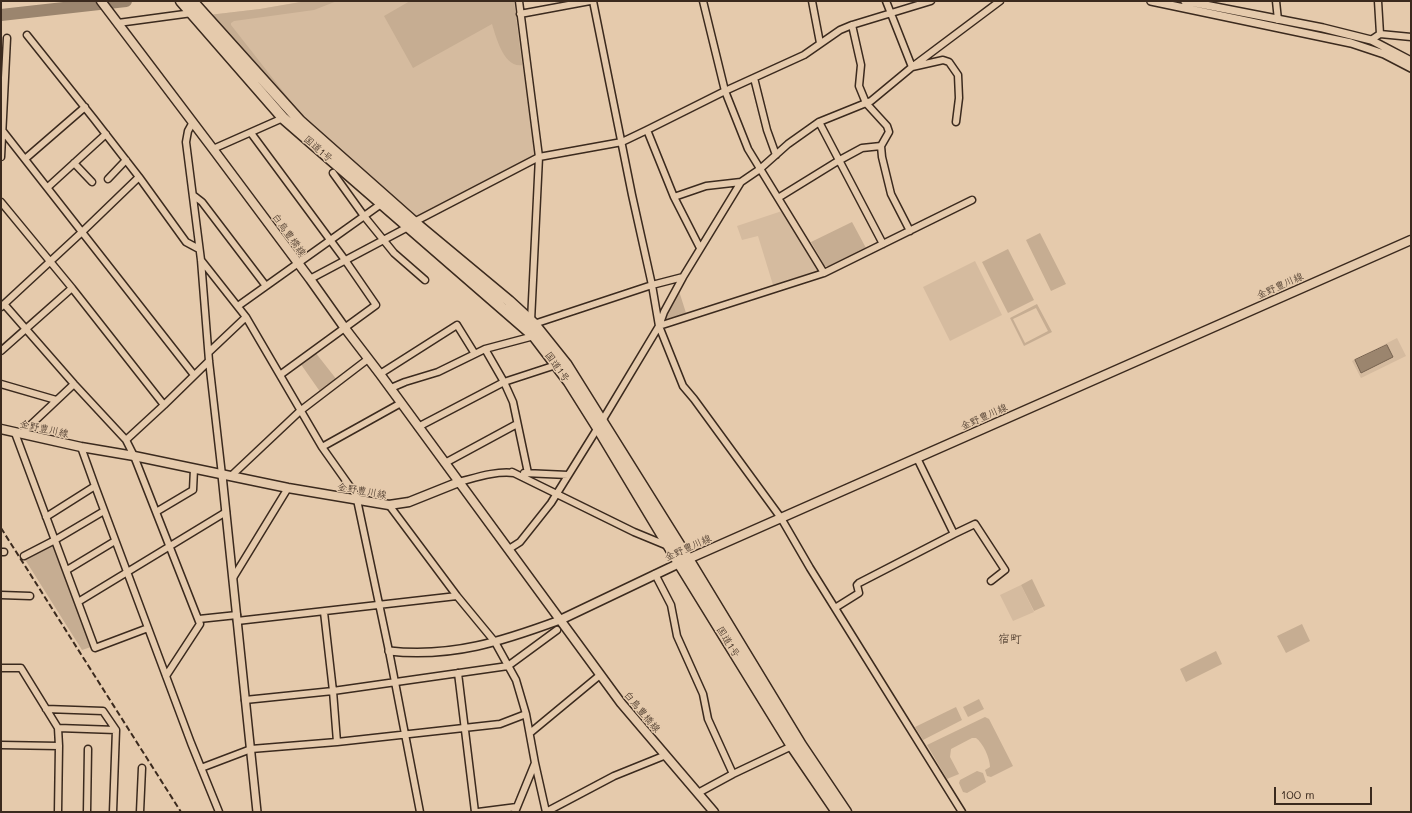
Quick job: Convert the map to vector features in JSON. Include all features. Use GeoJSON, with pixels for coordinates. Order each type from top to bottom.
{"type":"FeatureCollection","features":[{"type":"Feature","properties":{"kind":"highway","name":"国道1号"},"geometry":{"type":"LineString","coordinates":[[181,1],[196,11],[300,121],[534,336],[600,424],[684,561],[801,745],[846,812]]}},
{"type":"Feature","properties":{"kind":"highway","name":"国道1号"},"geometry":{"type":"LineString","coordinates":[[192,1],[196,11],[283,118],[381,204],[411,224],[509,301],[533,323],[566,364],[669,547],[684,561],[792,746],[837,812]]}},
{"type":"Feature","properties":{"kind":"main road","name":"白鳥豊橋線"},"geometry":{"type":"LineString","coordinates":[[101,1],[310,279],[459,482]]}},
{"type":"Feature","properties":{"kind":"main road","name":"金野豊川線"},"geometry":{"type":"LineString","coordinates":[[560,620],[684,561],[1411,240]]}},
{"type":"Feature","properties":{"kind":"main road","name":"金野豊川線"},"geometry":{"type":"LineString","coordinates":[[1,429],[81,447],[134,456],[288,488],[389,505],[409,502],[459,482]]}},
{"type":"Feature","properties":{"kind":"main road"},"geometry":{"type":"LineString","coordinates":[[459,482],[560,620]]}},
{"type":"Feature","properties":{"kind":"main road","name":"白鳥豊橋線"},"geometry":{"type":"LineString","coordinates":[[560,620],[621,703],[714,812]]}},
{"type":"Feature","properties":{"kind":"street"},"geometry":{"type":"LineString","coordinates":[[519,1],[539,157],[533,323],[652,285],[683,277]]}},
{"type":"Feature","properties":{"kind":"street"},"geometry":{"type":"LineString","coordinates":[[520,14],[592,1],[652,285],[659,326],[683,386],[781,518],[810,568],[962,812]]}},
{"type":"Feature","properties":{"kind":"street"},"geometry":{"type":"LineString","coordinates":[[703,1],[725,91],[748,149],[824,273]]}},
{"type":"Feature","properties":{"kind":"street"},"geometry":{"type":"LineString","coordinates":[[812,1],[820,43]]}},
{"type":"Feature","properties":{"kind":"street"},"geometry":{"type":"LineString","coordinates":[[886,1],[912,67]]}},
{"type":"Feature","properties":{"kind":"street"},"geometry":{"type":"LineString","coordinates":[[310,279],[539,157],[622,142],[725,91],[804,55],[840,30],[931,1]]}},
{"type":"Feature","properties":{"kind":"street"},"geometry":{"type":"LineString","coordinates":[[509,549],[520,542],[557,494],[659,326],[664,312],[683,277],[741,182],[760,169],[788,144],[819,122],[871,101],[912,67],[1000,1]]}},
{"type":"Feature","properties":{"kind":"street"},"geometry":{"type":"LineString","coordinates":[[1151,1],[1351,43],[1384,54],[1411,68]]}},
{"type":"Feature","properties":{"kind":"street"},"geometry":{"type":"LineString","coordinates":[[1185,1],[1323,28],[1371,40],[1411,61]]}},
{"type":"Feature","properties":{"kind":"street"},"geometry":{"type":"LineString","coordinates":[[1276,1],[1278,20]]}},
{"type":"Feature","properties":{"kind":"street"},"geometry":{"type":"LineString","coordinates":[[1378,1],[1380,34]]}},
{"type":"Feature","properties":{"kind":"street"},"geometry":{"type":"LineString","coordinates":[[118,23],[196,11]]}},
{"type":"Feature","properties":{"kind":"street"},"geometry":{"type":"LineString","coordinates":[[852,25],[861,66],[859,86],[866,103],[887,126],[889,132],[881,146],[882,157],[891,194],[910,231]]}},
{"type":"Feature","properties":{"kind":"street"},"geometry":{"type":"LineString","coordinates":[[1371,40],[1380,34],[1411,37]]}},
{"type":"Feature","properties":{"kind":"street"},"geometry":{"type":"LineString","coordinates":[[27,35],[126,160],[186,242],[199,249]]}},
{"type":"Feature","properties":{"kind":"street"},"geometry":{"type":"LineString","coordinates":[[1,157],[2,113],[7,38]]}},
{"type":"Feature","properties":{"kind":"street"},"geometry":{"type":"LineString","coordinates":[[912,67],[943,60],[949,62],[958,75],[959,98],[956,122]]}},
{"type":"Feature","properties":{"kind":"street"},"geometry":{"type":"LineString","coordinates":[[754,78],[767,130],[776,155]]}},
{"type":"Feature","properties":{"kind":"street"},"geometry":{"type":"LineString","coordinates":[[25,159],[85,107]]}},
{"type":"Feature","properties":{"kind":"street"},"geometry":{"type":"LineString","coordinates":[[213,149],[283,118]]}},
{"type":"Feature","properties":{"kind":"street"},"geometry":{"type":"LineString","coordinates":[[193,122],[188,131],[186,142],[201,260],[209,361],[257,812]]}},
{"type":"Feature","properties":{"kind":"street"},"geometry":{"type":"LineString","coordinates":[[819,122],[838,161],[883,244]]}},
{"type":"Feature","properties":{"kind":"street"},"geometry":{"type":"LineString","coordinates":[[2,130],[194,375]]}},
{"type":"Feature","properties":{"kind":"street"},"geometry":{"type":"LineString","coordinates":[[647,130],[674,197],[700,248]]}},
{"type":"Feature","properties":{"kind":"street"},"geometry":{"type":"LineString","coordinates":[[251,132],[345,260],[376,305],[280,375]]}},
{"type":"Feature","properties":{"kind":"street"},"geometry":{"type":"LineString","coordinates":[[48,187],[106,134]]}},
{"type":"Feature","properties":{"kind":"street"},"geometry":{"type":"LineString","coordinates":[[778,198],[862,148],[881,146]]}},
{"type":"Feature","properties":{"kind":"street"},"geometry":{"type":"LineString","coordinates":[[108,179],[126,160]]}},
{"type":"Feature","properties":{"kind":"street"},"geometry":{"type":"LineString","coordinates":[[74,163],[92,182]]}},
{"type":"Feature","properties":{"kind":"street"},"geometry":{"type":"LineString","coordinates":[[333,173],[394,254],[425,280]]}},
{"type":"Feature","properties":{"kind":"street"},"geometry":{"type":"LineString","coordinates":[[139,177],[3,305],[27,328],[74,384],[126,440],[134,456],[200,624],[166,676]]}},
{"type":"Feature","properties":{"kind":"street"},"geometry":{"type":"LineString","coordinates":[[674,197],[706,186],[741,182]]}},
{"type":"Feature","properties":{"kind":"street"},"geometry":{"type":"LineString","coordinates":[[193,195],[202,202],[266,286]]}},
{"type":"Feature","properties":{"kind":"street"},"geometry":{"type":"LineString","coordinates":[[659,326],[824,273],[972,200]]}},
{"type":"Feature","properties":{"kind":"street"},"geometry":{"type":"LineString","coordinates":[[1,202],[72,288],[164,405]]}},
{"type":"Feature","properties":{"kind":"street"},"geometry":{"type":"LineString","coordinates":[[238,306],[381,204]]}},
{"type":"Feature","properties":{"kind":"street"},"geometry":{"type":"LineString","coordinates":[[201,260],[246,317],[300,412],[322,447],[356,495],[380,605],[420,812]]}},
{"type":"Feature","properties":{"kind":"street"},"geometry":{"type":"LineString","coordinates":[[1,351],[72,288]]}},
{"type":"Feature","properties":{"kind":"street"},"geometry":{"type":"LineString","coordinates":[[209,352],[246,317]]}},
{"type":"Feature","properties":{"kind":"street"},"geometry":{"type":"LineString","coordinates":[[380,374],[457,325],[475,354]]}},
{"type":"Feature","properties":{"kind":"street"},"geometry":{"type":"LineString","coordinates":[[391,388],[438,372],[485,349],[534,336]]}},
{"type":"Feature","properties":{"kind":"street"},"geometry":{"type":"LineString","coordinates":[[485,349],[504,382],[513,402],[528,473]]}},
{"type":"Feature","properties":{"kind":"street"},"geometry":{"type":"LineString","coordinates":[[231,476],[300,412],[368,359]]}},
{"type":"Feature","properties":{"kind":"street"},"geometry":{"type":"LineString","coordinates":[[126,440],[209,361]]}},
{"type":"Feature","properties":{"kind":"street"},"geometry":{"type":"LineString","coordinates":[[418,427],[504,382],[556,365]]}},
{"type":"Feature","properties":{"kind":"street"},"geometry":{"type":"LineString","coordinates":[[1,384],[56,400]]}},
{"type":"Feature","properties":{"kind":"street"},"geometry":{"type":"LineString","coordinates":[[74,384],[18,433],[46,517],[56,540],[95,648],[148,628]]}},
{"type":"Feature","properties":{"kind":"street"},"geometry":{"type":"LineString","coordinates":[[322,447],[401,403]]}},
{"type":"Feature","properties":{"kind":"street"},"geometry":{"type":"LineString","coordinates":[[445,463],[517,424]]}},
{"type":"Feature","properties":{"kind":"street"},"geometry":{"type":"LineString","coordinates":[[81,447],[94,486],[219,812]]}},
{"type":"Feature","properties":{"kind":"street"},"geometry":{"type":"LineString","coordinates":[[917,458],[954,534]]}},
{"type":"Feature","properties":{"kind":"street"},"geometry":{"type":"LineString","coordinates":[[156,512],[193,490],[194,469]]}},
{"type":"Feature","properties":{"kind":"street"},"geometry":{"type":"LineString","coordinates":[[459,482],[492,473],[512,472],[568,475]]}},
{"type":"Feature","properties":{"kind":"street"},"geometry":{"type":"LineString","coordinates":[[512,472],[634,532],[669,547]]}},
{"type":"Feature","properties":{"kind":"street"},"geometry":{"type":"LineString","coordinates":[[46,517],[94,486]]}},
{"type":"Feature","properties":{"kind":"street"},"geometry":{"type":"LineString","coordinates":[[233,578],[288,488]]}},
{"type":"Feature","properties":{"kind":"street"},"geometry":{"type":"LineString","coordinates":[[389,505],[457,596],[494,642],[518,685],[526,714],[546,812],[614,776],[666,755]]}},
{"type":"Feature","properties":{"kind":"street"},"geometry":{"type":"LineString","coordinates":[[24,556],[56,540],[104,511]]}},
{"type":"Feature","properties":{"kind":"street"},"geometry":{"type":"LineString","coordinates":[[78,602],[226,512]]}},
{"type":"Feature","properties":{"kind":"street"},"geometry":{"type":"LineString","coordinates":[[835,608],[860,593],[857,585],[859,583],[975,524],[1006,570],[991,581]]}},
{"type":"Feature","properties":{"kind":"street"},"geometry":{"type":"LineString","coordinates":[[67,570],[115,541]]}},
{"type":"Feature","properties":{"kind":"street"},"geometry":{"type":"LineString","coordinates":[[655,574],[671,605],[677,636],[703,694],[708,719],[733,774]]}},
{"type":"Feature","properties":{"kind":"street"},"geometry":{"type":"LineString","coordinates":[[1,596],[30,596]]}},
{"type":"Feature","properties":{"kind":"street"},"geometry":{"type":"LineString","coordinates":[[199,619],[324,612],[457,596]]}},
{"type":"Feature","properties":{"kind":"street"},"geometry":{"type":"LineString","coordinates":[[324,612],[337,742]]}},
{"type":"Feature","properties":{"kind":"street"},"geometry":{"type":"LineString","coordinates":[[389,651],[444,652],[494,642],[560,620]]}},
{"type":"Feature","properties":{"kind":"street"},"geometry":{"type":"LineString","coordinates":[[245,700],[333,691],[508,666],[557,630]]}},
{"type":"Feature","properties":{"kind":"street"},"geometry":{"type":"LineString","coordinates":[[1,668],[21,668],[58,728],[58,812]]}},
{"type":"Feature","properties":{"kind":"street"},"geometry":{"type":"LineString","coordinates":[[458,673],[474,812]]}},
{"type":"Feature","properties":{"kind":"street"},"geometry":{"type":"LineString","coordinates":[[530,733],[600,675]]}},
{"type":"Feature","properties":{"kind":"street"},"geometry":{"type":"LineString","coordinates":[[46,709],[104,711],[116,730],[113,812]]}},
{"type":"Feature","properties":{"kind":"street"},"geometry":{"type":"LineString","coordinates":[[201,768],[251,749],[337,742],[500,724],[526,714]]}},
{"type":"Feature","properties":{"kind":"street"},"geometry":{"type":"LineString","coordinates":[[58,728],[116,730]]}},
{"type":"Feature","properties":{"kind":"street"},"geometry":{"type":"LineString","coordinates":[[1,745],[59,746]]}},
{"type":"Feature","properties":{"kind":"street"},"geometry":{"type":"LineString","coordinates":[[698,793],[733,774],[792,746]]}},
{"type":"Feature","properties":{"kind":"street"},"geometry":{"type":"LineString","coordinates":[[87,812],[88,749]]}},
{"type":"Feature","properties":{"kind":"street"},"geometry":{"type":"LineString","coordinates":[[478,812],[516,809],[535,763]]}},
{"type":"Feature","properties":{"kind":"street"},"geometry":{"type":"LineString","coordinates":[[140,812],[142,768]]}},
{"type":"Feature","properties":{"kind":"shaded area"},"geometry":{"type":"Polygon","coordinates":[[[305,1],[514,1],[535,157],[416,218],[310,127],[209,15],[260,9],[305,1]]]}},
{"type":"Feature","properties":{"kind":"shaded area"},"geometry":{"type":"Polygon","coordinates":[[[307,1],[337,1],[314,10],[234,21],[231,23],[231,25],[300,113],[298,114],[209,15],[260,9],[307,1]]]}},
{"type":"Feature","properties":{"kind":"shaded area"},"geometry":{"type":"Polygon","coordinates":[[[410,1],[514,1],[522,65],[516,65],[510,62],[506,57],[492,24],[413,68],[384,16],[410,1]]]}},
{"type":"Feature","properties":{"kind":"shaded area"},"geometry":{"type":"Polygon","coordinates":[[[782,211],[818,269],[817,271],[773,285],[758,236],[742,240],[737,226],[782,211]]]}},
{"type":"Feature","properties":{"kind":"shaded area"},"geometry":{"type":"Polygon","coordinates":[[[852,222],[866,248],[829,266],[825,266],[811,242],[852,222]]]}},
{"type":"Feature","properties":{"kind":"shaded area"},"geometry":{"type":"Polygon","coordinates":[[[1040,233],[1066,284],[1051,291],[1026,240],[1040,233]]]}},
{"type":"Feature","properties":{"kind":"shaded area"},"geometry":{"type":"Polygon","coordinates":[[[1008,249],[1034,300],[1008,313],[982,262],[1008,249]]]}},
{"type":"Feature","properties":{"kind":"shaded area"},"geometry":{"type":"Polygon","coordinates":[[[975,261],[1002,315],[950,341],[923,287],[975,261]]]}},
{"type":"Feature","properties":{"kind":"shaded area"},"geometry":{"type":"Polygon","coordinates":[[[679,291],[686,313],[666,319],[665,318],[679,291]]]}},
{"type":"Feature","properties":{"kind":"shaded area"},"geometry":{"type":"Polygon","coordinates":[[[1037,304],[1052,332],[1024,346],[1010,318],[1037,304]],[[1036,308],[1013,319],[1025,343],[1048,331],[1036,308]]]}},
{"type":"Feature","properties":{"kind":"shaded area"},"geometry":{"type":"Polygon","coordinates":[[[1397,338],[1406,356],[1361,378],[1352,361],[1397,338]]]}},
{"type":"Feature","properties":{"kind":"shaded area"},"geometry":{"type":"Polygon","coordinates":[[[1387,345],[1393,357],[1361,373],[1355,360],[1387,345]]]}},
{"type":"Feature","properties":{"kind":"shaded area"},"geometry":{"type":"Polygon","coordinates":[[[315,352],[337,380],[321,393],[300,363],[315,352]]]}},
{"type":"Feature","properties":{"kind":"shaded area"},"geometry":{"type":"Polygon","coordinates":[[[53,544],[92,644],[91,647],[82,650],[24,558],[53,544]]]}},
{"type":"Feature","properties":{"kind":"shaded area"},"geometry":{"type":"Polygon","coordinates":[[[1032,579],[1045,606],[1034,611],[1021,585],[1032,579]]]}},
{"type":"Feature","properties":{"kind":"shaded area"},"geometry":{"type":"Polygon","coordinates":[[[1021,585],[1034,612],[1013,621],[1000,595],[1021,585]]]}},
{"type":"Feature","properties":{"kind":"shaded area"},"geometry":{"type":"Polygon","coordinates":[[[1302,624],[1310,641],[1286,653],[1277,636],[1302,624]]]}},
{"type":"Feature","properties":{"kind":"shaded area"},"geometry":{"type":"Polygon","coordinates":[[[1216,651],[1222,664],[1186,682],[1180,669],[1216,651]]]}},
{"type":"Feature","properties":{"kind":"shaded area"},"geometry":{"type":"Polygon","coordinates":[[[979,699],[984,709],[968,717],[963,707],[979,699]]]}},
{"type":"Feature","properties":{"kind":"shaded area"},"geometry":{"type":"Polygon","coordinates":[[[956,707],[962,720],[923,740],[915,727],[956,707]]]}},
{"type":"Feature","properties":{"kind":"shaded area"},"geometry":{"type":"Polygon","coordinates":[[[985,717],[989,719],[1013,766],[991,777],[987,776],[985,770],[990,767],[990,763],[984,747],[979,740],[972,738],[951,749],[950,757],[959,774],[947,779],[927,745],[985,717]]]}},
{"type":"Feature","properties":{"kind":"shaded area"},"geometry":{"type":"Polygon","coordinates":[[[977,771],[983,773],[986,782],[967,793],[963,792],[959,783],[960,780],[977,771]]]}},
{"type":"Feature","properties":{"kind":"waterway"},"geometry":{"type":"LineString","coordinates":[[1,15],[126,1]]}},
{"type":"Feature","properties":{"kind":"railway"},"geometry":{"type":"LineString","coordinates":[[1,528],[181,812]]}},
{"type":"Feature","properties":{"kind":"district","name":"宿町"},"geometry":{"type":"Point","coordinates":[1010,639]}}]}
